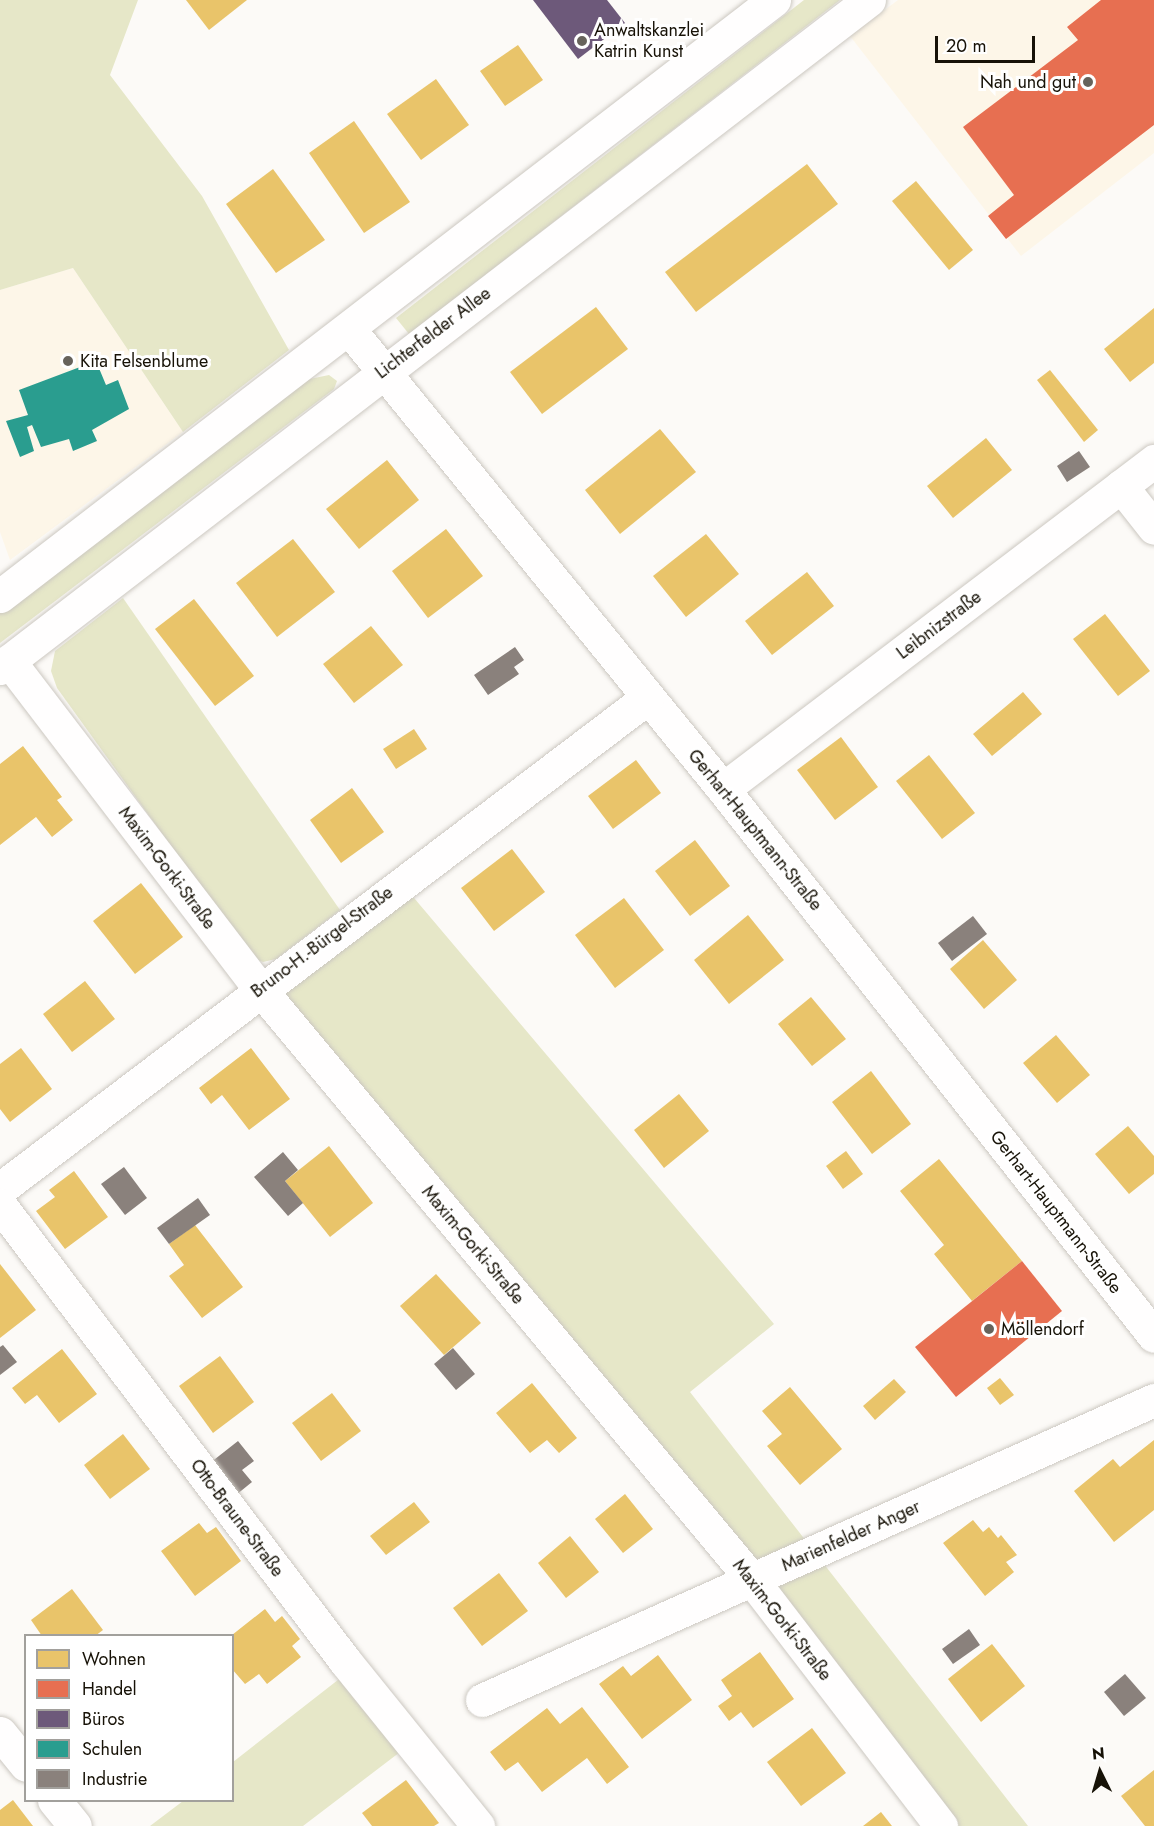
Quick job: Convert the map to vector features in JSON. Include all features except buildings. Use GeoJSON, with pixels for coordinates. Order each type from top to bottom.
{"type":"FeatureCollection","features":[{"type":"Feature","properties":{"kind":"street"},"geometry":{"type":"LineString","coordinates":[[0,596],[349,330],[774,0]]}},
{"type":"Feature","properties":{"kind":"street","name":"Lichterfelder Allee"},"geometry":{"type":"LineString","coordinates":[[4,664],[869,0]]}},
{"type":"Feature","properties":{"kind":"street","name":"Gerhart-Hauptmann-Straße"},"geometry":{"type":"LineString","coordinates":[[349,330],[723,789],[1154,1336]]}},
{"type":"Feature","properties":{"kind":"street","name":"Leibnizstraße"},"geometry":{"type":"LineString","coordinates":[[723,789],[1154,461]]}},
{"type":"Feature","properties":{"kind":"street"},"geometry":{"type":"LineString","coordinates":[[1121,486],[1154,528]]}},
{"type":"Feature","properties":{"kind":"street","name":"Maxim-Gorki-Straße"},"geometry":{"type":"LineString","coordinates":[[4,664],[260,989],[753,1581],[941,1826]]}},
{"type":"Feature","properties":{"kind":"street","name":"Bruno-H.-Bürgel-Straße"},"geometry":{"type":"LineString","coordinates":[[0,1189],[260,989],[647,698]]}},
{"type":"Feature","properties":{"kind":"street","name":"Otto-Braune-Straße"},"geometry":{"type":"LineString","coordinates":[[0,1205],[345,1660],[478,1826]]}},
{"type":"Feature","properties":{"kind":"street","name":"Marienfelder Anger"},"geometry":{"type":"LineString","coordinates":[[482,1700],[753,1581],[1154,1400]]}},
{"type":"Feature","properties":{"kind":"street"},"geometry":{"type":"LineString","coordinates":[[0,1733],[24,1763]]}},
{"type":"Feature","properties":{"kind":"street"},"geometry":{"type":"LineString","coordinates":[[56,1802],[75,1826]]}},
{"type":"Feature","properties":{"kind":"shaded area"},"geometry":{"type":"Polygon","coordinates":[[[898,0],[1154,0],[1154,153],[1021,256],[850,36],[898,0]]]}},
{"type":"Feature","properties":{"kind":"shaded area","name":"Kita Felsenblume"},"geometry":{"type":"Polygon","coordinates":[[[73,268],[183,432],[10,560],[0,532],[0,290],[73,268]]]}},
{"type":"Feature","properties":{"kind":"green space"},"geometry":{"type":"Polygon","coordinates":[[[0,0],[138,0],[110,75],[202,196],[289,350],[183,432],[73,268],[0,290],[0,0]]]}},
{"type":"Feature","properties":{"kind":"green space"},"geometry":{"type":"Polygon","coordinates":[[[804,0],[840,0],[409,334],[396,318],[804,0]]]}},
{"type":"Feature","properties":{"kind":"green space"},"geometry":{"type":"Polygon","coordinates":[[[329,375],[337,381],[334,389],[0,643],[0,612],[305,380],[329,375]]]}},
{"type":"Feature","properties":{"kind":"green space"},"geometry":{"type":"Polygon","coordinates":[[[123,598],[340,910],[276,959],[263,962],[251,957],[57,688],[51,671],[55,651],[123,598]]]}},
{"type":"Feature","properties":{"kind":"green space"},"geometry":{"type":"Polygon","coordinates":[[[409,892],[774,1324],[690,1392],[1028,1826],[954,1826],[286,1005],[286,987],[409,892]]]}},
{"type":"Feature","properties":{"kind":"green space"},"geometry":{"type":"Polygon","coordinates":[[[343,1676],[404,1749],[303,1826],[150,1826],[182,1802],[234,1802],[234,1761],[343,1676]]]}},
{"type":"Feature","properties":{"kind":"place","name":"Anwaltskanzlei Katrin Kunst"},"geometry":{"type":"Point","coordinates":[582,41]}},
{"type":"Feature","properties":{"kind":"place","name":"Nah und gut"},"geometry":{"type":"Point","coordinates":[1088,82]}},
{"type":"Feature","properties":{"kind":"place","name":"Kita Felsenblume"},"geometry":{"type":"Point","coordinates":[68,361]}},
{"type":"Feature","properties":{"kind":"place","name":"Möllendorf"},"geometry":{"type":"Point","coordinates":[989,1329]}}]}
